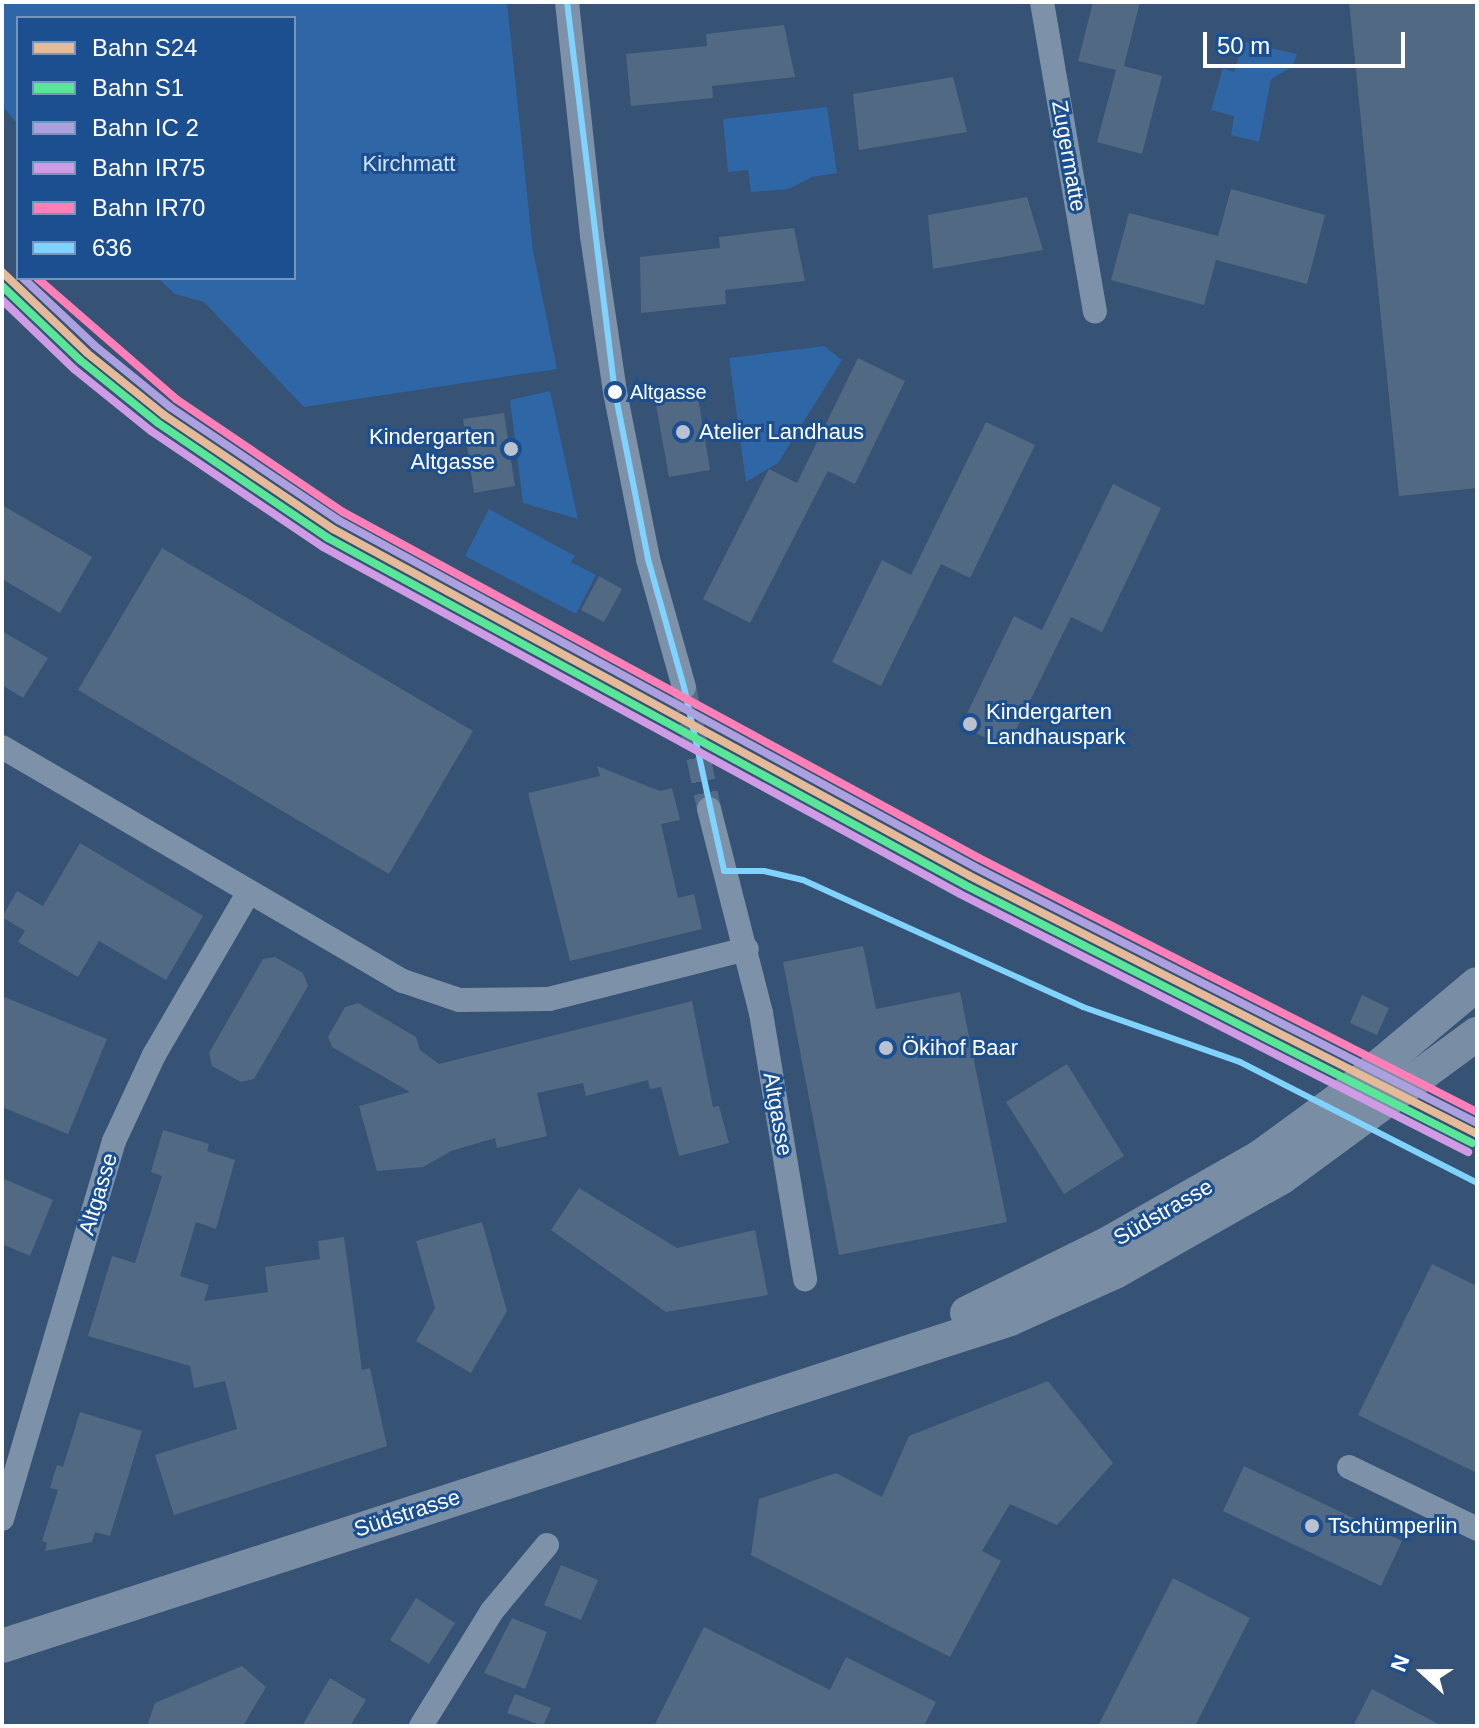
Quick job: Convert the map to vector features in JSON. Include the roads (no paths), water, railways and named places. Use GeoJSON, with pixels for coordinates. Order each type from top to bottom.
{"type":"FeatureCollection","features":[{"type":"Feature","properties":{"kind":"main road","name":"Südstrasse"},"geometry":{"type":"LineString","coordinates":[[813,1383],[1107,1244],[1260,1157],[1353,1089],[1475,985]]}},
{"type":"Feature","properties":{"kind":"main road","name":"Südstrasse"},"geometry":{"type":"LineString","coordinates":[[2,1646],[1010,1319],[1115,1272],[1282,1177],[1477,1034]]}},
{"type":"Feature","properties":{"kind":"street"},"geometry":{"type":"LineString","coordinates":[[567,2],[592,236],[615,392],[648,559],[684,687]]}},
{"type":"Feature","properties":{"kind":"street","name":"Zugermatte"},"geometry":{"type":"LineString","coordinates":[[1042,2],[1095,311]]}},
{"type":"Feature","properties":{"kind":"street"},"geometry":{"type":"LineString","coordinates":[[2,747],[403,981],[459,1000],[549,999],[747,949]]}},
{"type":"Feature","properties":{"kind":"street","name":"Altgasse"},"geometry":{"type":"LineString","coordinates":[[709,809],[747,949],[805,1279]]}},
{"type":"Feature","properties":{"kind":"street","name":"Altgasse"},"geometry":{"type":"LineString","coordinates":[[2,1519],[114,1141],[154,1055],[249,892]]}},
{"type":"Feature","properties":{"kind":"street"},"geometry":{"type":"LineString","coordinates":[[1349,1467],[1477,1529]]}},
{"type":"Feature","properties":{"kind":"street"},"geometry":{"type":"LineString","coordinates":[[421,1726],[492,1611],[547,1545]]}},
{"type":"Feature","properties":{"kind":"tunnel"},"geometry":{"type":"LineString","coordinates":[[684,687],[709,809]]}},
{"type":"Feature","properties":{"kind":"rail line","name":"S24"},"geometry":{"type":"LineString","coordinates":[[2,272],[87,353],[164,415],[333,529],[970,876],[1477,1134]]}},
{"type":"Feature","properties":{"kind":"rail line","name":"IR70"},"geometry":{"type":"LineString","coordinates":[[39,280],[176,399],[343,512],[979,858],[1477,1112]]}},
{"type":"Feature","properties":{"kind":"rail line","name":"S1"},"geometry":{"type":"LineString","coordinates":[[2,286],[80,360],[158,423],[328,538],[965,885],[1472,1143]]}},
{"type":"Feature","properties":{"kind":"rail line","name":"IR75"},"geometry":{"type":"LineString","coordinates":[[2,300],[74,369],[151,431],[323,547],[960,894],[1468,1152]]}},
{"type":"Feature","properties":{"kind":"place","name":"Altgasse"},"geometry":{"type":"Point","coordinates":[615,392]}},
{"type":"Feature","properties":{"kind":"place","name":"Atelier Landhaus"},"geometry":{"type":"Point","coordinates":[683,432]}},
{"type":"Feature","properties":{"kind":"place","name":"Kindergarten Altgasse"},"geometry":{"type":"Point","coordinates":[511,449]}},
{"type":"Feature","properties":{"kind":"place","name":"Kindergarten Landhauspark"},"geometry":{"type":"Point","coordinates":[970,724]}},
{"type":"Feature","properties":{"kind":"place","name":"Ökihof Baar"},"geometry":{"type":"Point","coordinates":[886,1048]}},
{"type":"Feature","properties":{"kind":"place","name":"Tschümperlin"},"geometry":{"type":"Point","coordinates":[1312,1526]}},
{"type":"Feature","properties":{"kind":"park label","name":"Kirchmatt"},"geometry":{"type":"Point","coordinates":[409,164]}}]}
